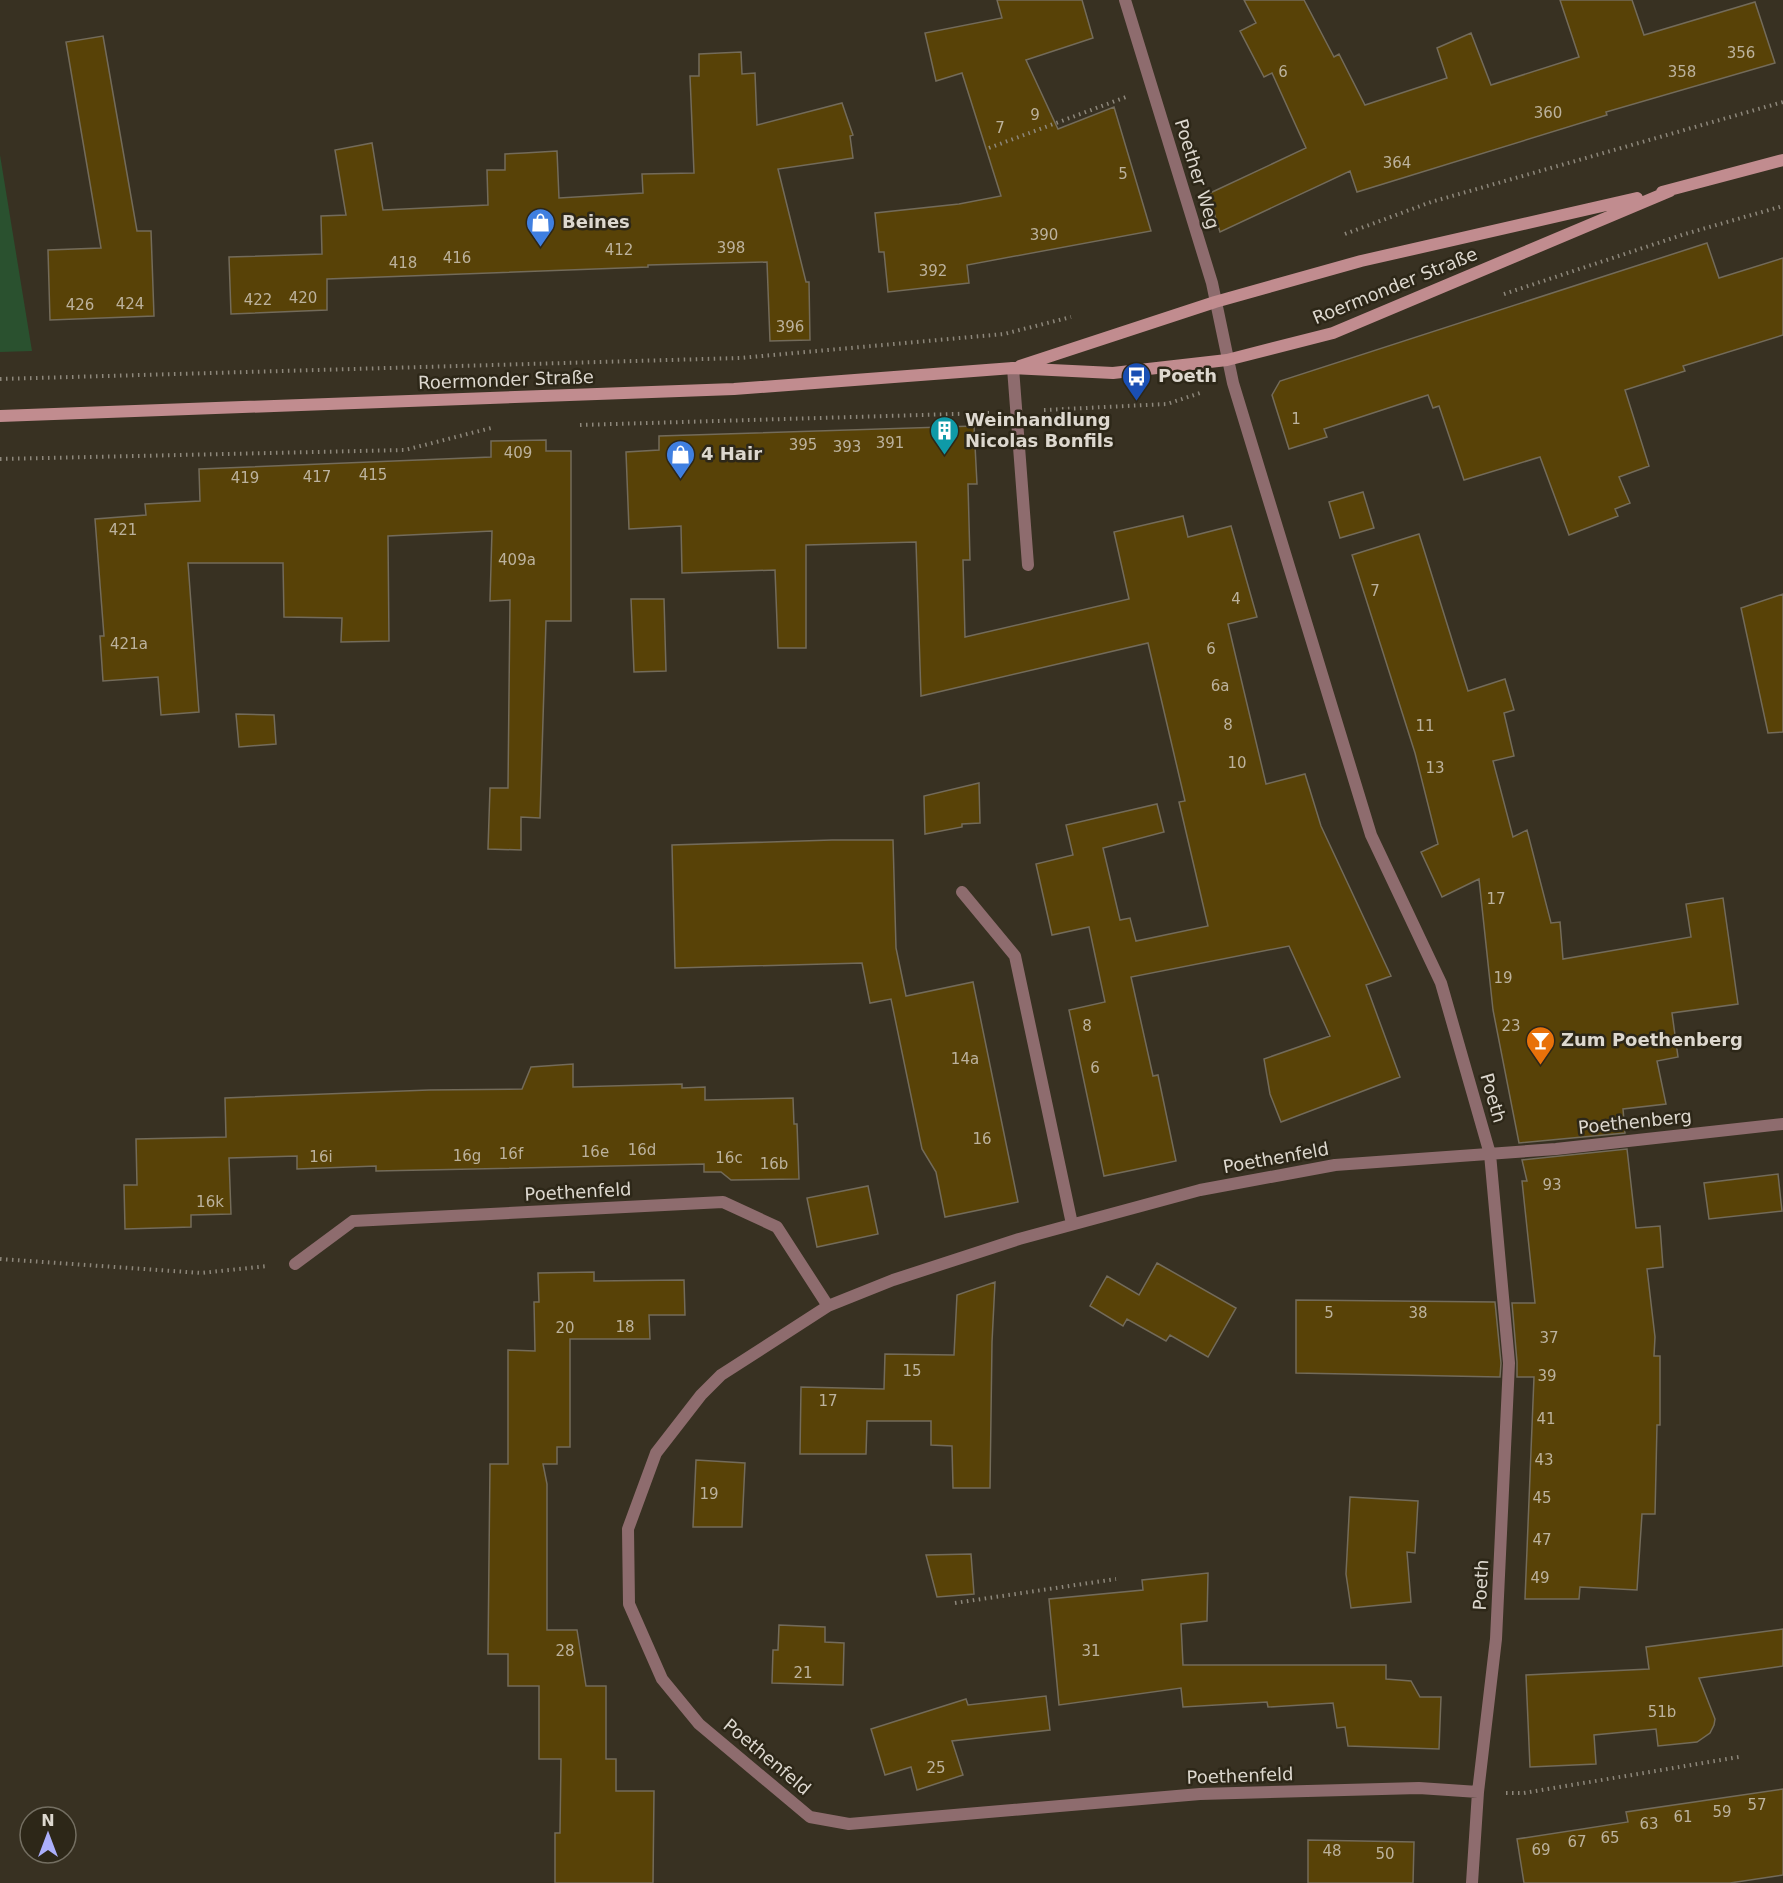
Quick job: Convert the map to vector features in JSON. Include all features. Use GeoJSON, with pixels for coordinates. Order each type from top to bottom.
{"type":"FeatureCollection","features":[{"type":"Feature","properties":{"kind":"main road","name":"Roermonder Straße"},"geometry":{"type":"LineString","coordinates":[[1013,368],[1215,302],[1361,261],[1670,191],[1783,160]]}},
{"type":"Feature","properties":{"kind":"main road","name":"Roermonder Straße"},"geometry":{"type":"LineString","coordinates":[[0,416],[734,389],[1013,368],[1113,373],[1227,360],[1333,333],[1670,191]]}},
{"type":"Feature","properties":{"kind":"street","name":"Poether Weg"},"geometry":{"type":"LineString","coordinates":[[1125,0],[1212,283],[1227,360]]}},
{"type":"Feature","properties":{"kind":"street","name":"Poeth"},"geometry":{"type":"LineString","coordinates":[[1227,360],[1371,836],[1441,983],[1490,1154],[1509,1363],[1496,1639],[1478,1792],[1472,1883]]}},
{"type":"Feature","properties":{"kind":"street"},"geometry":{"type":"LineString","coordinates":[[1013,368],[1028,565]]}},
{"type":"Feature","properties":{"kind":"street"},"geometry":{"type":"LineString","coordinates":[[962,892],[1015,956],[1072,1224]]}},
{"type":"Feature","properties":{"kind":"street","name":"Poethenberg"},"geometry":{"type":"LineString","coordinates":[[1490,1154],[1783,1124]]}},
{"type":"Feature","properties":{"kind":"street","name":"Poethenfeld"},"geometry":{"type":"LineString","coordinates":[[1478,1792],[1419,1788],[1200,1794],[849,1824],[810,1817],[699,1724],[662,1679],[629,1604],[628,1530],[656,1453],[701,1395],[721,1376],[828,1306],[903,1277],[1019,1239],[1200,1190],[1335,1165],[1490,1154]]}},
{"type":"Feature","properties":{"kind":"street","name":"Poethenfeld"},"geometry":{"type":"LineString","coordinates":[[295,1264],[353,1221],[723,1202],[777,1227],[828,1306]]}},
{"type":"Feature","properties":{"kind":"path"},"geometry":{"type":"LineString","coordinates":[[989,148],[1151,87]]}},
{"type":"Feature","properties":{"kind":"path"},"geometry":{"type":"LineString","coordinates":[[1343,235],[1431,202],[1783,102]]}},
{"type":"Feature","properties":{"kind":"path"},"geometry":{"type":"LineString","coordinates":[[0,379],[740,358],[1004,334],[1073,317]]}},
{"type":"Feature","properties":{"kind":"path"},"geometry":{"type":"LineString","coordinates":[[0,1259],[201,1273],[295,1264]]}},
{"type":"Feature","properties":{"kind":"path"},"geometry":{"type":"LineString","coordinates":[[955,1603],[1116,1580]]}},
{"type":"Feature","properties":{"kind":"path"},"geometry":{"type":"LineString","coordinates":[[1478,1792],[1524,1793],[1739,1757]]}},
{"type":"Feature","properties":{"kind":"green space"},"geometry":{"type":"Polygon","coordinates":[[[0,155],[32,351],[0,352],[0,155]]]}},
{"type":"Feature","properties":{"kind":"building"},"geometry":{"type":"Polygon","coordinates":[[[997,0],[1082,0],[1093,38],[1026,60],[1058,129],[1114,107],[1151,231],[967,265],[969,283],[888,292],[884,252],[879,252],[875,213],[959,204],[1001,196],[962,73],[936,81],[925,33],[1002,18],[997,0]]]}},
{"type":"Feature","properties":{"kind":"building"},"geometry":{"type":"Polygon","coordinates":[[[1244,0],[1304,0],[1334,57],[1339,54],[1365,105],[1447,78],[1437,48],[1471,33],[1491,85],[1579,57],[1560,0],[1632,0],[1644,35],[1755,2],[1775,63],[1606,112],[1607,115],[1357,192],[1350,171],[1220,232],[1208,194],[1306,148],[1272,73],[1264,77],[1240,31],[1256,23],[1244,0]]]}},
{"type":"Feature","properties":{"kind":"building"},"geometry":{"type":"Polygon","coordinates":[[[103,36],[137,231],[151,231],[154,316],[50,320],[48,250],[101,248],[66,42],[103,36]]]}},
{"type":"Feature","properties":{"kind":"building"},"geometry":{"type":"Polygon","coordinates":[[[741,52],[742,74],[755,73],[757,125],[842,103],[853,135],[850,136],[853,158],[778,169],[806,282],[809,282],[810,340],[770,341],[767,262],[327,279],[327,310],[231,314],[229,257],[322,254],[321,216],[346,215],[335,150],[372,143],[383,210],[488,205],[487,170],[505,170],[505,154],[557,151],[559,198],[643,193],[642,174],[694,173],[690,76],[699,76],[699,54],[741,52]]]}},
{"type":"Feature","properties":{"kind":"building"},"geometry":{"type":"Polygon","coordinates":[[[1707,243],[1719,278],[1783,258],[1783,335],[1683,366],[1685,371],[1625,390],[1649,466],[1619,477],[1630,503],[1615,509],[1618,516],[1569,535],[1540,457],[1464,480],[1439,406],[1433,408],[1428,395],[1324,429],[1327,437],[1289,449],[1272,395],[1280,381],[1707,243]]]}},
{"type":"Feature","properties":{"kind":"building"},"geometry":{"type":"Polygon","coordinates":[[[974,426],[977,484],[968,484],[970,560],[963,560],[965,637],[1129,599],[1114,532],[1183,516],[1188,537],[1231,526],[1257,617],[1228,624],[1266,784],[1305,774],[1321,826],[1391,976],[1366,985],[1400,1077],[1281,1122],[1270,1094],[1264,1059],[1330,1036],[1289,946],[1131,977],[1153,1076],[1158,1075],[1176,1161],[1104,1176],[1069,1010],[1105,1002],[1089,927],[1052,935],[1036,864],[1073,855],[1066,825],[1157,804],[1164,832],[1103,848],[1120,920],[1130,918],[1136,941],[1208,926],[1179,802],[1185,801],[1148,643],[921,696],[916,542],[806,545],[806,648],[778,648],[775,570],[682,573],[681,526],[629,529],[626,452],[659,450],[659,436],[974,426]]]}},
{"type":"Feature","properties":{"kind":"building"},"geometry":{"type":"Polygon","coordinates":[[[546,440],[546,451],[571,451],[571,621],[546,621],[540,818],[521,817],[521,850],[488,849],[490,788],[508,788],[510,600],[490,601],[492,531],[388,536],[389,641],[341,642],[342,618],[284,617],[283,563],[188,563],[199,712],[161,715],[158,677],[103,681],[100,636],[104,636],[95,519],[146,515],[145,504],[200,501],[199,469],[491,457],[491,441],[546,440]]]}},
{"type":"Feature","properties":{"kind":"building"},"geometry":{"type":"Polygon","coordinates":[[[1363,492],[1374,528],[1340,538],[1329,502],[1363,492]]]}},
{"type":"Feature","properties":{"kind":"building"},"geometry":{"type":"Polygon","coordinates":[[[1419,534],[1468,691],[1505,679],[1514,710],[1504,713],[1514,756],[1493,761],[1513,837],[1527,830],[1551,923],[1560,922],[1563,959],[1691,937],[1686,904],[1723,898],[1738,1004],[1672,1013],[1678,1057],[1657,1061],[1666,1104],[1623,1109],[1625,1133],[1519,1143],[1493,1010],[1479,879],[1442,897],[1421,852],[1438,844],[1415,753],[1352,555],[1419,534]]]}},
{"type":"Feature","properties":{"kind":"building"},"geometry":{"type":"Polygon","coordinates":[[[1783,594],[1783,732],[1768,733],[1741,608],[1783,594]]]}},
{"type":"Feature","properties":{"kind":"building"},"geometry":{"type":"Polygon","coordinates":[[[631,599],[664,599],[666,671],[634,672],[631,599]]]}},
{"type":"Feature","properties":{"kind":"building"},"geometry":{"type":"Polygon","coordinates":[[[236,714],[274,715],[276,744],[239,747],[236,714]]]}},
{"type":"Feature","properties":{"kind":"building"},"geometry":{"type":"Polygon","coordinates":[[[979,783],[980,823],[962,824],[962,827],[925,834],[924,796],[979,783]]]}},
{"type":"Feature","properties":{"kind":"building"},"geometry":{"type":"Polygon","coordinates":[[[893,840],[896,948],[906,996],[973,982],[1018,1202],[945,1217],[936,1172],[922,1149],[891,999],[870,1003],[862,963],[675,968],[672,845],[893,840]]]}},
{"type":"Feature","properties":{"kind":"building"},"geometry":{"type":"Polygon","coordinates":[[[573,1064],[573,1087],[682,1084],[682,1088],[705,1087],[705,1100],[793,1098],[794,1124],[797,1124],[799,1179],[731,1180],[721,1172],[704,1172],[704,1164],[376,1171],[376,1166],[297,1169],[297,1156],[229,1158],[231,1214],[191,1215],[191,1227],[125,1229],[124,1185],[137,1185],[136,1139],[226,1137],[225,1098],[429,1090],[522,1089],[531,1067],[573,1064]]]}},
{"type":"Feature","properties":{"kind":"building"},"geometry":{"type":"Polygon","coordinates":[[[1627,1149],[1636,1228],[1660,1226],[1663,1267],[1647,1269],[1655,1337],[1654,1356],[1660,1356],[1660,1425],[1657,1425],[1655,1514],[1642,1514],[1637,1590],[1580,1587],[1579,1599],[1525,1599],[1534,1377],[1517,1377],[1512,1303],[1535,1303],[1522,1181],[1527,1181],[1522,1160],[1627,1149]]]}},
{"type":"Feature","properties":{"kind":"building"},"geometry":{"type":"Polygon","coordinates":[[[1778,1174],[1782,1211],[1709,1219],[1704,1183],[1778,1174]]]}},
{"type":"Feature","properties":{"kind":"building"},"geometry":{"type":"Polygon","coordinates":[[[868,1186],[878,1234],[817,1247],[807,1198],[868,1186]]]}},
{"type":"Feature","properties":{"kind":"building"},"geometry":{"type":"Polygon","coordinates":[[[1157,1263],[1236,1308],[1208,1357],[1170,1335],[1166,1341],[1127,1319],[1123,1326],[1090,1306],[1107,1276],[1139,1295],[1157,1263]]]}},
{"type":"Feature","properties":{"kind":"building"},"geometry":{"type":"Polygon","coordinates":[[[594,1272],[594,1281],[684,1280],[685,1315],[649,1315],[650,1339],[570,1339],[570,1447],[557,1447],[557,1464],[543,1464],[547,1484],[547,1630],[577,1630],[586,1686],[606,1686],[606,1759],[616,1759],[616,1791],[654,1791],[653,1883],[555,1883],[555,1833],[560,1833],[561,1759],[539,1759],[539,1686],[508,1686],[508,1654],[488,1654],[490,1464],[508,1464],[508,1350],[535,1351],[534,1302],[539,1302],[538,1273],[594,1272]]]}},
{"type":"Feature","properties":{"kind":"building"},"geometry":{"type":"Polygon","coordinates":[[[995,1282],[990,1488],[953,1488],[952,1446],[931,1445],[931,1421],[867,1421],[866,1454],[800,1454],[801,1387],[884,1389],[885,1354],[954,1355],[957,1295],[995,1282]]]}},
{"type":"Feature","properties":{"kind":"building"},"geometry":{"type":"Polygon","coordinates":[[[1296,1300],[1495,1302],[1501,1363],[1500,1377],[1296,1373],[1296,1300]]]}},
{"type":"Feature","properties":{"kind":"building"},"geometry":{"type":"Polygon","coordinates":[[[696,1460],[745,1463],[742,1527],[693,1527],[696,1460]]]}},
{"type":"Feature","properties":{"kind":"building"},"geometry":{"type":"Polygon","coordinates":[[[1350,1497],[1418,1501],[1415,1553],[1407,1552],[1411,1602],[1351,1608],[1346,1574],[1350,1497]]]}},
{"type":"Feature","properties":{"kind":"building"},"geometry":{"type":"Polygon","coordinates":[[[971,1554],[974,1594],[937,1597],[926,1555],[971,1554]]]}},
{"type":"Feature","properties":{"kind":"building"},"geometry":{"type":"Polygon","coordinates":[[[1208,1573],[1207,1621],[1181,1624],[1183,1665],[1386,1665],[1386,1679],[1411,1681],[1420,1697],[1441,1697],[1439,1749],[1348,1746],[1345,1727],[1337,1728],[1333,1703],[1268,1707],[1267,1702],[1183,1707],[1181,1688],[1059,1705],[1049,1599],[1143,1590],[1142,1580],[1208,1573]]]}},
{"type":"Feature","properties":{"kind":"building"},"geometry":{"type":"Polygon","coordinates":[[[779,1625],[825,1627],[825,1642],[844,1643],[843,1685],[772,1683],[773,1650],[778,1650],[779,1625]]]}},
{"type":"Feature","properties":{"kind":"building"},"geometry":{"type":"Polygon","coordinates":[[[1783,1629],[1783,1666],[1699,1678],[1715,1719],[1710,1733],[1697,1742],[1658,1746],[1656,1729],[1594,1735],[1596,1764],[1530,1767],[1526,1675],[1649,1669],[1646,1647],[1783,1629]]]}},
{"type":"Feature","properties":{"kind":"building"},"geometry":{"type":"Polygon","coordinates":[[[1046,1696],[1050,1730],[952,1741],[963,1775],[917,1790],[911,1767],[885,1775],[871,1729],[966,1699],[968,1705],[1046,1696]]]}},
{"type":"Feature","properties":{"kind":"building"},"geometry":{"type":"Polygon","coordinates":[[[1783,1789],[1783,1875],[1730,1883],[1524,1883],[1517,1839],[1628,1822],[1626,1812],[1783,1789]]]}},
{"type":"Feature","properties":{"kind":"building"},"geometry":{"type":"Polygon","coordinates":[[[1308,1840],[1414,1842],[1413,1883],[1308,1883],[1308,1840]]]}},
{"type":"Feature","properties":{"kind":"place","name":"Beines"},"geometry":{"type":"Point","coordinates":[541,248]}},
{"type":"Feature","properties":{"kind":"place","name":"Poeth"},"geometry":{"type":"Point","coordinates":[1137,402]}},
{"type":"Feature","properties":{"kind":"place","name":"Weinhandlung Nicolas Bonfils"},"geometry":{"type":"Point","coordinates":[944,456]}},
{"type":"Feature","properties":{"kind":"place","name":"4 Hair"},"geometry":{"type":"Point","coordinates":[680,480]}},
{"type":"Feature","properties":{"kind":"place","name":"Zum Poethenberg"},"geometry":{"type":"Point","coordinates":[1540,1066]}}]}
